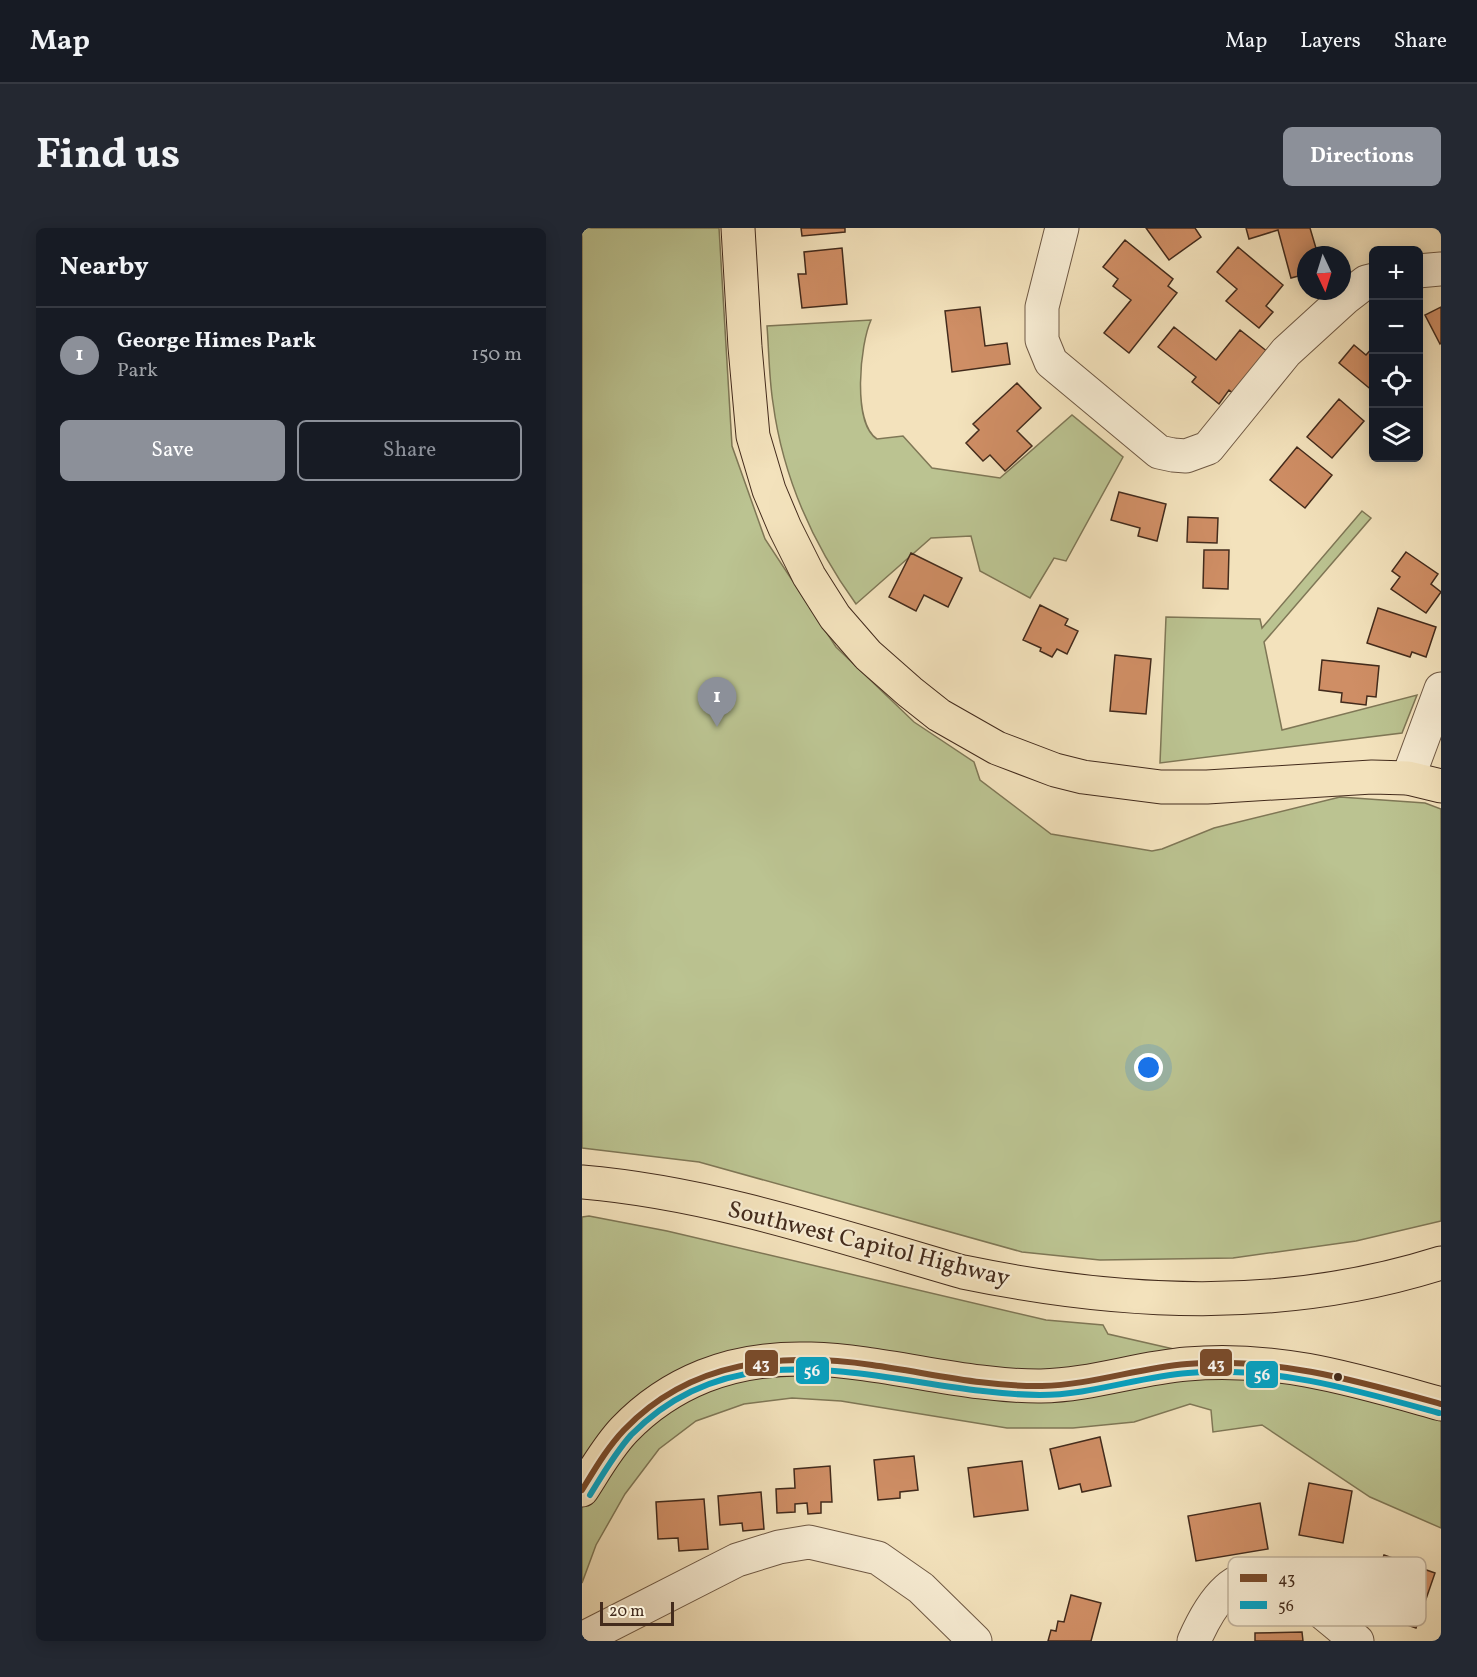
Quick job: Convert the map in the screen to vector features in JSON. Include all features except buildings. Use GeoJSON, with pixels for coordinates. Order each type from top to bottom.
{"type":"FeatureCollection","features":[{"type":"Feature","properties":{"kind":"main road"},"geometry":{"type":"LineString","coordinates":[[738,228],[753,436],[769,490],[809,576],[835,616],[868,655],[910,692],[939,715],[997,748],[1055,770],[1083,777],[1126,784],[1183,787],[1372,777],[1408,778],[1441,786]]}},
{"type":"Feature","properties":{"kind":"main road","name":"Southwest Capitol Highway"},"geometry":{"type":"LineString","coordinates":[[582,1182],[652,1191],[774,1217],[981,1276],[1070,1290],[1144,1298],[1231,1300],[1273,1296],[1364,1283],[1441,1263]]}},
{"type":"Feature","properties":{"kind":"main road"},"geometry":{"type":"LineString","coordinates":[[582,1490],[625,1429],[669,1393],[725,1368],[777,1359],[847,1361],[986,1384],[1042,1386],[1093,1381],[1186,1364],[1246,1362],[1294,1366],[1364,1382],[1441,1404]]}},
{"type":"Feature","properties":{"kind":"street"},"geometry":{"type":"LineString","coordinates":[[1062,228],[1042,307],[1042,340],[1051,362],[1159,452],[1173,455],[1186,456],[1208,448],[1286,352],[1344,299],[1369,281]]}},
{"type":"Feature","properties":{"kind":"street"},"geometry":{"type":"LineString","coordinates":[[1423,271],[1441,269]]}},
{"type":"Feature","properties":{"kind":"street"},"geometry":{"type":"LineString","coordinates":[[1408,778],[1441,689]]}},
{"type":"Feature","properties":{"kind":"street"},"geometry":{"type":"LineString","coordinates":[[582,1639],[737,1560],[778,1546],[809,1542],[878,1558],[921,1588],[975,1641]]}},
{"type":"Feature","properties":{"kind":"street"},"geometry":{"type":"LineString","coordinates":[[1194,1641],[1215,1600],[1228,1588]]}},
{"type":"Feature","properties":{"kind":"street"},"geometry":{"type":"LineString","coordinates":[[1338,1626],[1357,1641]]}},
{"type":"Feature","properties":{"kind":"green space"},"geometry":{"type":"Polygon","coordinates":[[[582,228],[719,228],[732,446],[765,539],[836,647],[914,722],[974,762],[980,780],[1051,834],[1152,851],[1214,828],[1340,797],[1425,803],[1441,809],[1441,1221],[1356,1241],[1233,1258],[1100,1260],[1022,1252],[699,1162],[582,1148],[582,228]]]}},
{"type":"Feature","properties":{"kind":"green space"},"geometry":{"type":"Polygon","coordinates":[[[871,320],[864,346],[860,382],[864,417],[869,430],[877,439],[903,436],[932,468],[1000,478],[1072,415],[1123,457],[1066,561],[1054,558],[1030,598],[980,571],[971,536],[931,538],[856,604],[826,557],[802,509],[784,457],[772,394],[767,326],[871,320]]]}},
{"type":"Feature","properties":{"kind":"green space"},"geometry":{"type":"Polygon","coordinates":[[[1362,511],[1371,518],[1264,642],[1282,730],[1417,695],[1402,733],[1160,763],[1166,617],[1260,619],[1262,628],[1362,511]]]}},
{"type":"Feature","properties":{"kind":"green space"},"geometry":{"type":"Polygon","coordinates":[[[589,1216],[667,1231],[1046,1320],[1103,1325],[1108,1334],[1441,1410],[1441,1528],[1370,1497],[1262,1425],[1213,1432],[1211,1410],[1190,1404],[1134,1422],[1073,1428],[1007,1428],[841,1401],[792,1398],[744,1404],[696,1421],[659,1449],[625,1494],[596,1545],[582,1583],[582,1217],[589,1216]]]}},
{"type":"Feature","properties":{"kind":"transit line","name":"43"},"geometry":{"type":"LineString","coordinates":[[582,1490],[618,1437],[650,1407],[678,1388],[708,1375],[739,1366],[772,1361],[838,1361],[978,1382],[1021,1386],[1078,1383],[1187,1364],[1252,1364],[1347,1379],[1441,1404]]}},
{"type":"Feature","properties":{"kind":"transit line","name":"56"},"geometry":{"type":"LineString","coordinates":[[590,1495],[614,1456],[631,1435],[676,1399],[724,1379],[774,1370],[826,1370],[987,1392],[1040,1395],[1077,1392],[1188,1373],[1252,1373],[1346,1388],[1439,1413]]}},
{"type":"Feature","properties":{"kind":"place","name":"George Himes Park"},"geometry":{"type":"Point","coordinates":[717,727]}}]}
